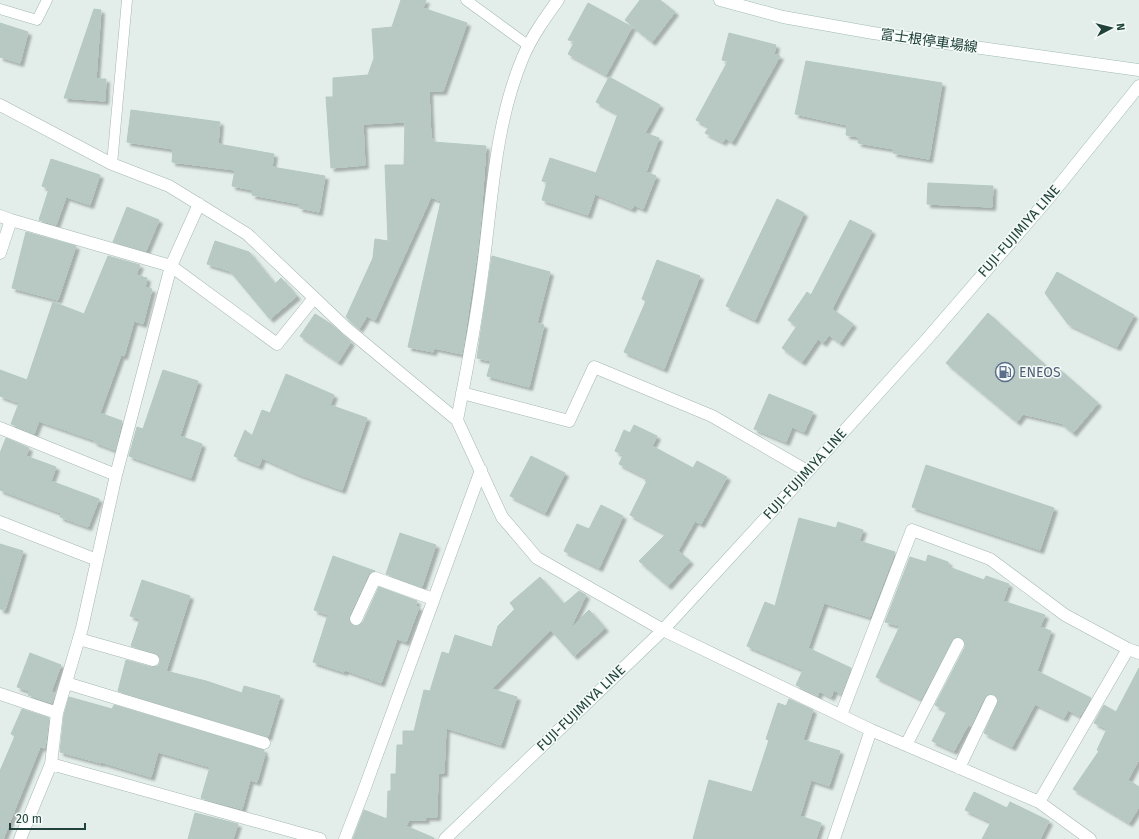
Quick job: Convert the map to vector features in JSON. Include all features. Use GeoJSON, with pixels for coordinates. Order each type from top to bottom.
{"type":"FeatureCollection","features":[{"type":"Feature","properties":{"kind":"street"},"geometry":{"type":"LineString","coordinates":[[457,420],[470,353],[481,282],[497,150],[513,84],[524,56],[541,23],[558,0]]}},
{"type":"Feature","properties":{"kind":"street","name":"富士根停車場線"},"geometry":{"type":"LineString","coordinates":[[720,0],[782,17],[873,33],[1139,70]]}},
{"type":"Feature","properties":{"kind":"street","name":"FUJI-FUJIMIYA LINE"},"geometry":{"type":"LineString","coordinates":[[445,839],[662,630],[927,339],[1043,205],[1139,86]]}},
{"type":"Feature","properties":{"kind":"street"},"geometry":{"type":"LineString","coordinates":[[0,105],[112,164],[170,186],[247,234],[346,328],[457,420],[502,517],[537,558],[662,630],[870,730],[1039,802],[1090,839]]}},
{"type":"Feature","properties":{"kind":"street"},"geometry":{"type":"LineString","coordinates":[[20,839],[51,764],[57,713],[79,638],[116,475],[171,266],[199,204]]}},
{"type":"Feature","properties":{"kind":"street"},"geometry":{"type":"LineString","coordinates":[[0,254],[5,218],[171,266],[277,344],[314,298]]}},
{"type":"Feature","properties":{"kind":"street"},"geometry":{"type":"LineString","coordinates":[[462,393],[569,421],[594,367],[712,416],[808,471]]}},
{"type":"Feature","properties":{"kind":"street"},"geometry":{"type":"LineString","coordinates":[[0,428],[116,475]]}},
{"type":"Feature","properties":{"kind":"street"},"geometry":{"type":"LineString","coordinates":[[345,839],[480,470]]}},
{"type":"Feature","properties":{"kind":"street"},"geometry":{"type":"LineString","coordinates":[[0,522],[97,560]]}},
{"type":"Feature","properties":{"kind":"street"},"geometry":{"type":"LineString","coordinates":[[841,715],[912,530],[990,559],[1065,615],[1134,651],[1039,802]]}},
{"type":"Feature","properties":{"kind":"street"},"geometry":{"type":"LineString","coordinates":[[356,619],[375,578],[433,600]]}},
{"type":"Feature","properties":{"kind":"street"},"geometry":{"type":"LineString","coordinates":[[79,638],[153,660]]}},
{"type":"Feature","properties":{"kind":"street"},"geometry":{"type":"LineString","coordinates":[[906,745],[958,644]]}},
{"type":"Feature","properties":{"kind":"street"},"geometry":{"type":"LineString","coordinates":[[66,683],[264,743]]}},
{"type":"Feature","properties":{"kind":"street"},"geometry":{"type":"LineString","coordinates":[[0,694],[57,713]]}},
{"type":"Feature","properties":{"kind":"street"},"geometry":{"type":"LineString","coordinates":[[960,768],[991,700]]}},
{"type":"Feature","properties":{"kind":"street"},"geometry":{"type":"LineString","coordinates":[[834,839],[870,730]]}},
{"type":"Feature","properties":{"kind":"street"},"geometry":{"type":"LineString","coordinates":[[51,764],[320,839]]}},
{"type":"Feature","properties":{"kind":"lane"},"geometry":{"type":"LineString","coordinates":[[0,9],[37,20],[47,0]]}},
{"type":"Feature","properties":{"kind":"lane"},"geometry":{"type":"LineString","coordinates":[[112,164],[126,0]]}},
{"type":"Feature","properties":{"kind":"lane"},"geometry":{"type":"LineString","coordinates":[[466,0],[529,46]]}},
{"type":"Feature","properties":{"kind":"building"},"geometry":{"type":"Polygon","coordinates":[[[401,0],[426,0],[423,8],[467,23],[443,91],[429,91],[431,139],[433,139],[433,142],[486,146],[477,253],[462,354],[434,348],[433,352],[408,347],[441,201],[431,197],[375,320],[367,316],[359,329],[346,317],[373,258],[375,239],[388,241],[385,165],[404,165],[405,122],[363,124],[365,165],[331,168],[326,97],[333,97],[333,78],[368,75],[374,58],[372,29],[392,27],[401,0]]]}},
{"type":"Feature","properties":{"kind":"building"},"geometry":{"type":"Polygon","coordinates":[[[640,0],[660,0],[675,12],[652,42],[625,20],[640,0]]]}},
{"type":"Feature","properties":{"kind":"building"},"geometry":{"type":"Polygon","coordinates":[[[588,3],[632,27],[606,75],[568,54],[575,41],[568,40],[588,3]]]}},
{"type":"Feature","properties":{"kind":"building"},"geometry":{"type":"Polygon","coordinates":[[[94,9],[101,10],[96,79],[106,79],[105,101],[64,98],[94,9]]]}},
{"type":"Feature","properties":{"kind":"building"},"geometry":{"type":"Polygon","coordinates":[[[0,23],[28,32],[20,63],[0,57],[0,23]]]}},
{"type":"Feature","properties":{"kind":"building"},"geometry":{"type":"Polygon","coordinates":[[[729,33],[776,45],[774,54],[780,56],[732,142],[725,138],[723,142],[705,133],[709,127],[696,120],[728,61],[722,60],[729,33]]]}},
{"type":"Feature","properties":{"kind":"building"},"geometry":{"type":"Polygon","coordinates":[[[806,61],[942,83],[929,159],[893,153],[894,149],[858,143],[859,137],[846,135],[847,125],[795,114],[806,61]]]}},
{"type":"Feature","properties":{"kind":"building"},"geometry":{"type":"Polygon","coordinates":[[[609,77],[660,105],[645,133],[659,138],[646,172],[656,176],[643,209],[634,205],[632,209],[595,194],[588,215],[542,200],[547,182],[542,181],[550,158],[596,173],[618,114],[596,102],[609,77]]]}},
{"type":"Feature","properties":{"kind":"building"},"geometry":{"type":"Polygon","coordinates":[[[131,110],[220,122],[218,144],[274,154],[272,167],[325,176],[319,212],[299,208],[300,204],[252,195],[253,190],[232,186],[235,170],[172,162],[173,149],[127,142],[131,110]]]}},
{"type":"Feature","properties":{"kind":"building"},"geometry":{"type":"Polygon","coordinates":[[[51,159],[100,175],[90,205],[66,197],[56,225],[39,220],[49,189],[42,186],[51,159]]]}},
{"type":"Feature","properties":{"kind":"building"},"geometry":{"type":"Polygon","coordinates":[[[928,183],[993,186],[992,207],[927,204],[928,183]]]}},
{"type":"Feature","properties":{"kind":"building"},"geometry":{"type":"Polygon","coordinates":[[[777,199],[804,213],[755,320],[726,306],[777,199]]]}},
{"type":"Feature","properties":{"kind":"building"},"geometry":{"type":"Polygon","coordinates":[[[127,207],[159,220],[146,251],[113,242],[127,207]]]}},
{"type":"Feature","properties":{"kind":"building"},"geometry":{"type":"Polygon","coordinates":[[[850,220],[872,231],[832,309],[853,324],[840,343],[829,335],[823,343],[818,339],[802,362],[782,348],[797,326],[788,320],[807,292],[811,295],[850,220]]]}},
{"type":"Feature","properties":{"kind":"building"},"geometry":{"type":"Polygon","coordinates":[[[26,232],[76,246],[58,300],[12,288],[26,232]]]}},
{"type":"Feature","properties":{"kind":"building"},"geometry":{"type":"Polygon","coordinates":[[[215,241],[249,252],[275,284],[281,278],[297,296],[270,319],[230,271],[207,264],[215,241]]]}},
{"type":"Feature","properties":{"kind":"building"},"geometry":{"type":"Polygon","coordinates":[[[108,256],[140,265],[136,275],[147,278],[145,288],[152,289],[143,324],[134,321],[124,356],[121,355],[100,413],[122,421],[115,450],[94,442],[94,440],[39,421],[34,434],[11,424],[19,403],[0,396],[0,370],[27,380],[53,302],[84,314],[108,256]]]}},
{"type":"Feature","properties":{"kind":"building"},"geometry":{"type":"Polygon","coordinates":[[[492,256],[550,272],[537,323],[544,325],[529,387],[487,376],[491,361],[477,358],[492,256]]]}},
{"type":"Feature","properties":{"kind":"building"},"geometry":{"type":"Polygon","coordinates":[[[657,260],[700,276],[664,369],[624,352],[646,301],[642,299],[657,260]]]}},
{"type":"Feature","properties":{"kind":"building"},"geometry":{"type":"Polygon","coordinates":[[[1057,272],[1134,315],[1117,347],[1068,324],[1045,293],[1057,272]]]}},
{"type":"Feature","properties":{"kind":"building","name":"ENEOS"},"geometry":{"type":"Polygon","coordinates":[[[988,313],[1056,375],[1059,369],[1098,403],[1073,433],[1061,423],[1023,414],[1017,422],[946,363],[988,313]]]}},
{"type":"Feature","properties":{"kind":"building"},"geometry":{"type":"Polygon","coordinates":[[[315,314],[331,324],[351,342],[338,362],[300,336],[315,314]]]}},
{"type":"Feature","properties":{"kind":"building"},"geometry":{"type":"Polygon","coordinates":[[[163,370],[198,381],[180,436],[202,444],[191,478],[129,456],[137,427],[143,429],[163,370]]]}},
{"type":"Feature","properties":{"kind":"building"},"geometry":{"type":"Polygon","coordinates":[[[286,374],[334,395],[330,405],[367,418],[342,490],[298,474],[262,458],[259,466],[234,456],[245,430],[252,436],[262,410],[270,413],[286,374]]]}},
{"type":"Feature","properties":{"kind":"building"},"geometry":{"type":"Polygon","coordinates":[[[769,394],[813,412],[804,432],[792,427],[786,442],[754,429],[769,394]]]}},
{"type":"Feature","properties":{"kind":"building"},"geometry":{"type":"Polygon","coordinates":[[[634,425],[657,436],[652,446],[693,468],[697,461],[727,477],[701,524],[695,521],[678,551],[690,561],[668,586],[639,561],[666,534],[630,515],[647,481],[645,481],[647,478],[619,464],[623,455],[615,451],[624,430],[630,433],[634,425]]]}},
{"type":"Feature","properties":{"kind":"building"},"geometry":{"type":"Polygon","coordinates":[[[6,438],[29,448],[26,456],[56,467],[51,481],[99,499],[88,527],[60,517],[61,513],[0,490],[0,453],[6,438]]]}},
{"type":"Feature","properties":{"kind":"building"},"geometry":{"type":"Polygon","coordinates":[[[531,456],[565,473],[545,513],[510,496],[531,456]]]}},
{"type":"Feature","properties":{"kind":"building"},"geometry":{"type":"Polygon","coordinates":[[[926,465],[1054,508],[1040,550],[912,507],[926,465]]]}},
{"type":"Feature","properties":{"kind":"building"},"geometry":{"type":"Polygon","coordinates":[[[601,505],[623,516],[599,568],[564,551],[577,524],[589,529],[601,505]]]}},
{"type":"Feature","properties":{"kind":"building"},"geometry":{"type":"Polygon","coordinates":[[[799,518],[836,528],[838,522],[863,530],[859,541],[895,552],[870,617],[824,603],[808,648],[851,668],[841,694],[834,690],[831,697],[819,691],[818,696],[796,685],[803,670],[747,646],[765,602],[775,606],[799,518]]]}},
{"type":"Feature","properties":{"kind":"building"},"geometry":{"type":"Polygon","coordinates":[[[400,533],[436,545],[422,587],[386,574],[400,533]]]}},
{"type":"Feature","properties":{"kind":"building"},"geometry":{"type":"Polygon","coordinates":[[[0,544],[23,551],[5,610],[0,609],[0,544]]]}},
{"type":"Feature","properties":{"kind":"building"},"geometry":{"type":"Polygon","coordinates":[[[928,555],[948,562],[949,567],[984,580],[986,576],[1009,584],[1003,601],[1045,615],[1040,627],[1051,631],[1037,671],[1091,698],[1080,716],[1068,710],[1064,718],[1035,704],[1012,747],[984,733],[998,701],[997,696],[990,694],[984,698],[970,727],[968,725],[954,751],[932,741],[947,711],[935,705],[965,647],[964,640],[958,637],[952,640],[921,699],[876,677],[900,626],[885,622],[910,557],[926,562],[928,555]]]}},
{"type":"Feature","properties":{"kind":"building"},"geometry":{"type":"Polygon","coordinates":[[[333,556],[375,571],[368,575],[349,616],[349,620],[353,626],[357,626],[363,622],[379,587],[417,601],[415,606],[419,607],[406,642],[397,639],[381,683],[345,670],[344,672],[313,662],[328,615],[314,610],[333,556]]]}},
{"type":"Feature","properties":{"kind":"building"},"geometry":{"type":"Polygon","coordinates":[[[540,577],[564,604],[579,591],[586,595],[570,629],[589,610],[605,628],[574,656],[551,630],[492,689],[517,697],[501,745],[446,728],[444,773],[438,773],[437,817],[425,817],[426,820],[409,820],[406,826],[434,839],[353,839],[364,810],[387,819],[388,791],[391,791],[391,774],[396,774],[397,745],[403,745],[403,731],[414,731],[424,690],[430,691],[442,652],[449,654],[455,635],[492,647],[498,626],[515,609],[510,603],[540,577]]]}},
{"type":"Feature","properties":{"kind":"building"},"geometry":{"type":"Polygon","coordinates":[[[142,580],[190,596],[166,671],[206,681],[242,693],[244,686],[280,696],[268,737],[118,691],[126,660],[151,667],[158,666],[160,662],[160,658],[155,653],[131,646],[140,619],[130,616],[142,580]]]}},
{"type":"Feature","properties":{"kind":"building"},"geometry":{"type":"Polygon","coordinates":[[[30,653],[61,665],[51,692],[55,693],[52,703],[28,695],[29,691],[17,687],[30,653]]]}},
{"type":"Feature","properties":{"kind":"building"},"geometry":{"type":"Polygon","coordinates":[[[1139,668],[1139,759],[1128,780],[1139,787],[1139,807],[1129,823],[1073,789],[1099,751],[1097,750],[1107,729],[1094,723],[1104,705],[1116,712],[1139,668]]]}},
{"type":"Feature","properties":{"kind":"building"},"geometry":{"type":"Polygon","coordinates":[[[69,697],[112,709],[114,705],[264,750],[263,753],[265,754],[257,782],[250,780],[242,809],[201,798],[210,767],[158,752],[151,777],[101,762],[60,752],[64,715],[69,697]]]}},
{"type":"Feature","properties":{"kind":"building"},"geometry":{"type":"Polygon","coordinates":[[[789,699],[813,710],[803,740],[840,751],[829,786],[811,780],[800,816],[821,823],[816,839],[693,839],[709,780],[752,792],[769,740],[766,739],[778,703],[786,706],[789,699]]]}},
{"type":"Feature","properties":{"kind":"building"},"geometry":{"type":"Polygon","coordinates":[[[22,709],[49,718],[45,748],[40,747],[3,839],[0,839],[0,771],[15,736],[11,734],[22,709]]]}},
{"type":"Feature","properties":{"kind":"building"},"geometry":{"type":"Polygon","coordinates":[[[974,792],[1007,808],[1010,802],[1049,821],[1040,839],[982,839],[991,822],[965,810],[974,792]]]}},
{"type":"Feature","properties":{"kind":"building"},"geometry":{"type":"Polygon","coordinates":[[[195,813],[238,824],[233,839],[188,839],[195,813]]]}},
{"type":"Feature","properties":{"kind":"place","name":"ENEOS"},"geometry":{"type":"Point","coordinates":[1005,372]}}]}
